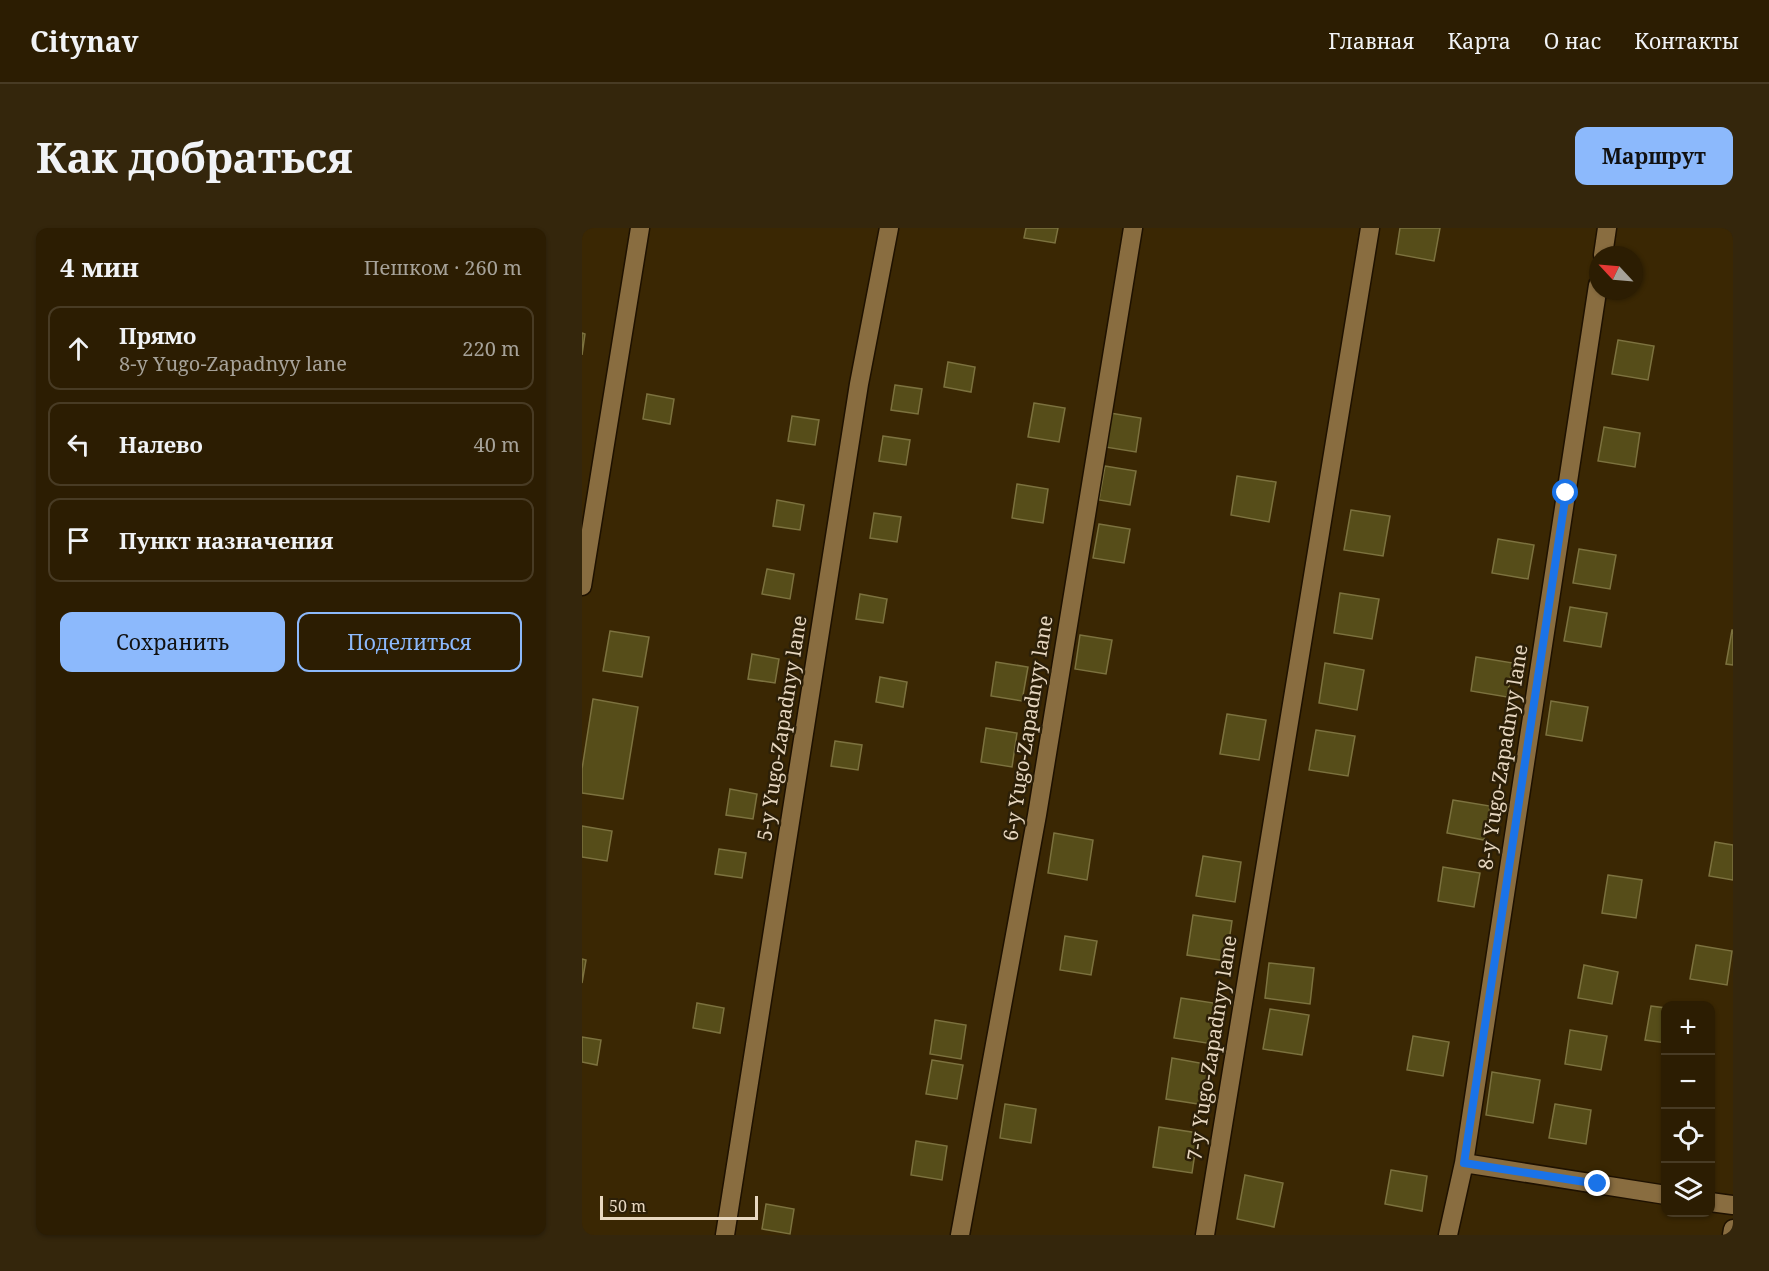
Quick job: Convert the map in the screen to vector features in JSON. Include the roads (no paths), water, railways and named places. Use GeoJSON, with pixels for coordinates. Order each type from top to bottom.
{"type":"FeatureCollection","features":[{"type":"Feature","properties":{"kind":"street"},"geometry":{"type":"LineString","coordinates":[[582,586],[640,228]]}},
{"type":"Feature","properties":{"kind":"street","name":"5-y Yugo-Zapadnyy lane"},"geometry":{"type":"LineString","coordinates":[[725,1235],[859,384],[889,228]]}},
{"type":"Feature","properties":{"kind":"street","name":"6-y Yugo-Zapadnyy lane"},"geometry":{"type":"LineString","coordinates":[[960,1235],[1037,815],[1132,228]]}},
{"type":"Feature","properties":{"kind":"street","name":"7-y Yugo-Zapadnyy lane"},"geometry":{"type":"LineString","coordinates":[[1205,1235],[1370,228]]}},
{"type":"Feature","properties":{"kind":"street"},"geometry":{"type":"LineString","coordinates":[[1604,246],[1607,228]]}},
{"type":"Feature","properties":{"kind":"street","name":"8-y Yugo-Zapadnyy lane"},"geometry":{"type":"LineString","coordinates":[[1448,1235],[1464,1163],[1596,300]]}},
{"type":"Feature","properties":{"kind":"street"},"geometry":{"type":"LineString","coordinates":[[1464,1163],[1661,1194]]}},
{"type":"Feature","properties":{"kind":"street"},"geometry":{"type":"LineString","coordinates":[[1715,1203],[1733,1205]]}},
{"type":"Feature","properties":{"kind":"street"},"geometry":{"type":"LineString","coordinates":[[1732,1235],[1733,1229]]}}]}
